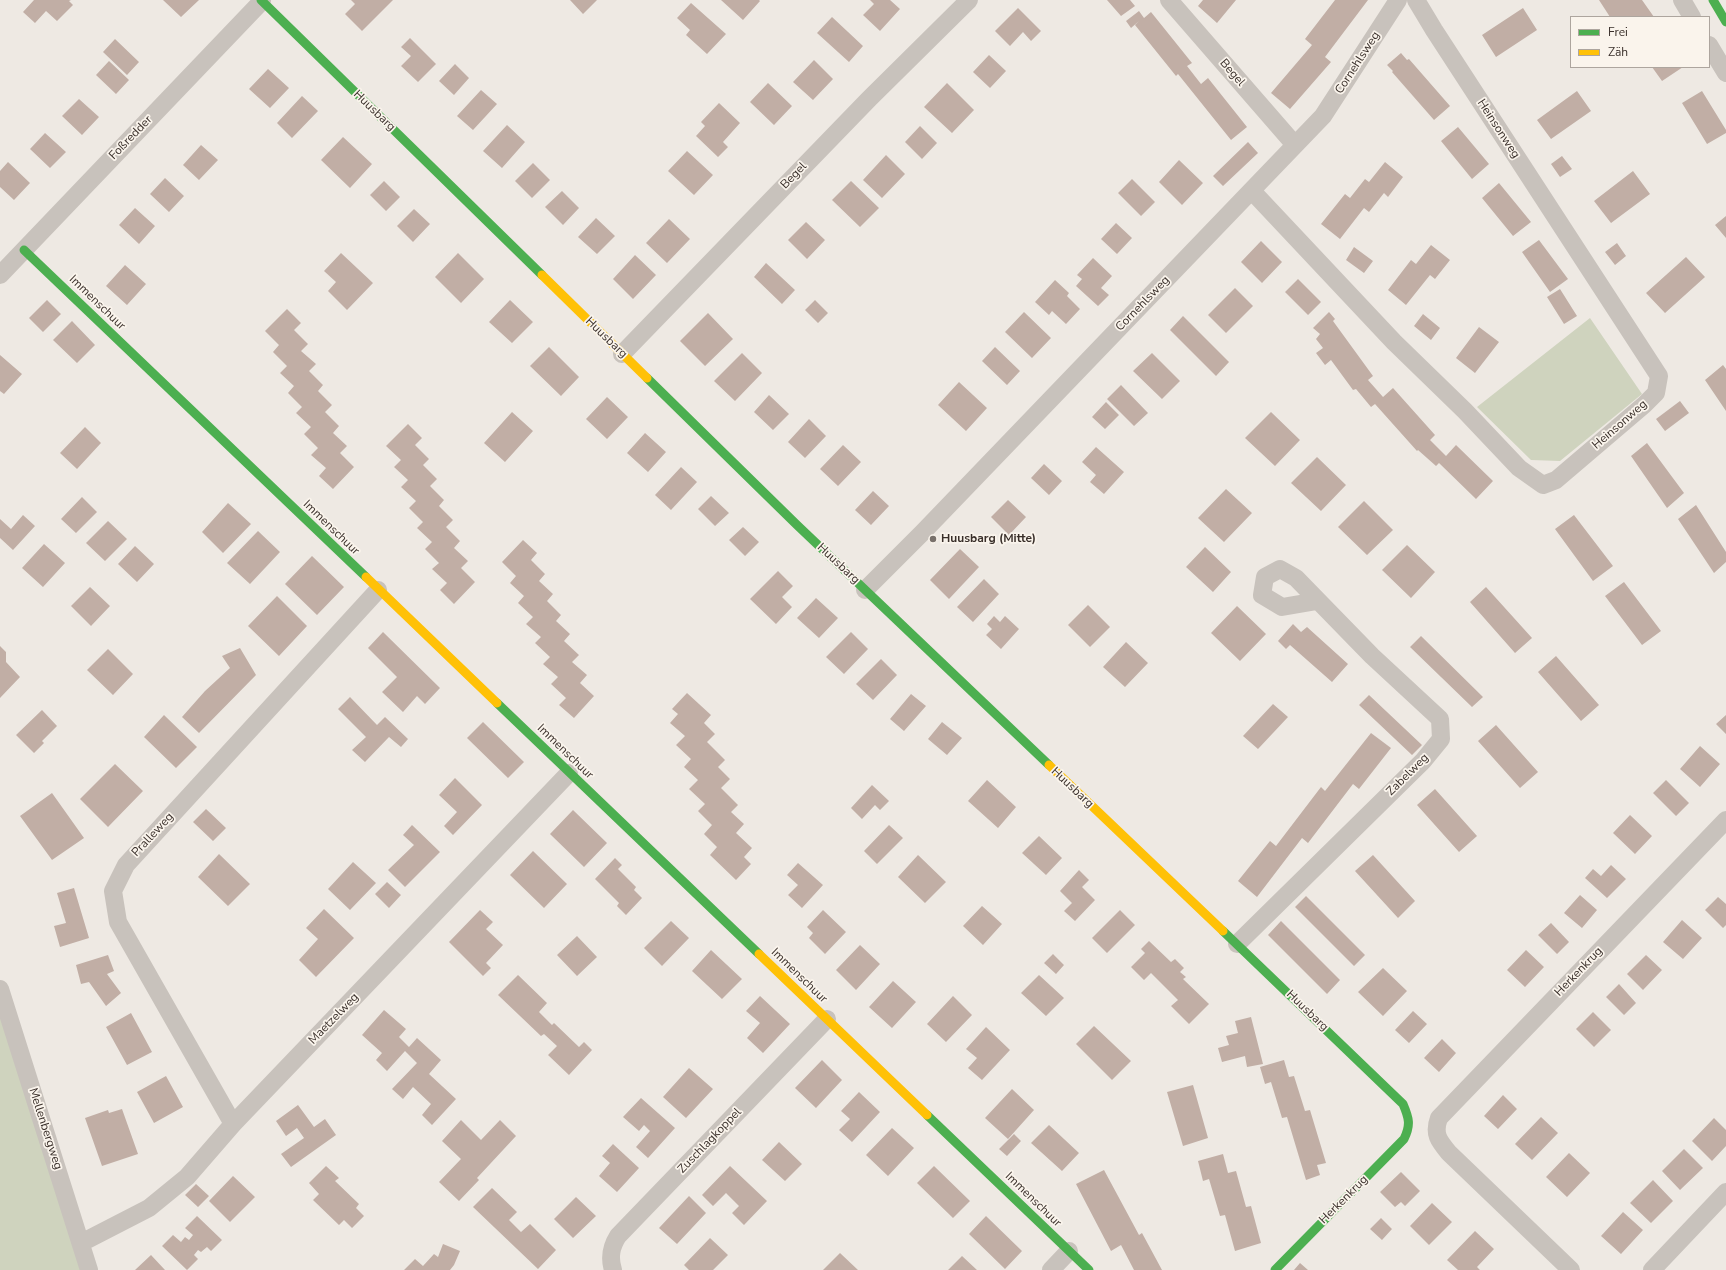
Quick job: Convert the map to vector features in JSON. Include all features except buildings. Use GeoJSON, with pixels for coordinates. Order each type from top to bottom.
{"type":"FeatureCollection","features":[{"type":"Feature","properties":{"kind":"street","name":"Huusbarg"},"geometry":{"type":"LineString","coordinates":[[262,0],[622,354],[865,590],[1403,1104],[1410,1120],[1410,1128]]}},
{"type":"Feature","properties":{"kind":"street","name":"Foßredder"},"geometry":{"type":"LineString","coordinates":[[0,275],[262,0]]}},
{"type":"Feature","properties":{"kind":"street","name":"Begel"},"geometry":{"type":"LineString","coordinates":[[622,354],[864,104],[969,0]]}},
{"type":"Feature","properties":{"kind":"street","name":"Begel"},"geometry":{"type":"LineString","coordinates":[[1168,0],[1295,146]]}},
{"type":"Feature","properties":{"kind":"street","name":"Cornehlsweg"},"geometry":{"type":"LineString","coordinates":[[865,590],[923,532],[1323,116],[1398,0]]}},
{"type":"Feature","properties":{"kind":"street","name":"Heinsonweg"},"geometry":{"type":"LineString","coordinates":[[1252,191],[1394,342],[1465,411],[1519,468],[1543,485],[1556,480],[1656,393],[1659,376],[1416,0]]}},
{"type":"Feature","properties":{"kind":"street"},"geometry":{"type":"LineString","coordinates":[[1682,0],[1691,16]]}},
{"type":"Feature","properties":{"kind":"street"},"geometry":{"type":"LineString","coordinates":[[1713,0],[1726,22]]}},
{"type":"Feature","properties":{"kind":"street"},"geometry":{"type":"LineString","coordinates":[[1710,47],[1726,73]]}},
{"type":"Feature","properties":{"kind":"street","name":"Immenschuur"},"geometry":{"type":"LineString","coordinates":[[24,250],[1089,1270]]}},
{"type":"Feature","properties":{"kind":"street","name":"Pralleweg"},"geometry":{"type":"LineString","coordinates":[[234,1124],[118,922],[113,891],[126,865],[378,590]]}},
{"type":"Feature","properties":{"kind":"street","name":"Zabelweg"},"geometry":{"type":"LineString","coordinates":[[1237,944],[1423,761],[1441,739],[1440,719],[1317,601]]}},
{"type":"Feature","properties":{"kind":"street","name":"Maetzelweg"},"geometry":{"type":"LineString","coordinates":[[81,1243],[149,1208],[187,1177],[234,1124],[569,773]]}},
{"type":"Feature","properties":{"kind":"street","name":"Herkenkrug"},"geometry":{"type":"LineString","coordinates":[[1571,1270],[1448,1153],[1438,1140],[1435,1126],[1439,1118],[1726,820]]}},
{"type":"Feature","properties":{"kind":"street","name":"Mellenbergweg"},"geometry":{"type":"LineString","coordinates":[[0,989],[89,1270]]}},
{"type":"Feature","properties":{"kind":"street","name":"Zuschlagkoppel"},"geometry":{"type":"LineString","coordinates":[[613,1270],[610,1254],[618,1236],[827,1019]]}},
{"type":"Feature","properties":{"kind":"street","name":"Herkenkrug"},"geometry":{"type":"LineString","coordinates":[[1275,1270],[1404,1139],[1410,1128]]}},
{"type":"Feature","properties":{"kind":"street"},"geometry":{"type":"LineString","coordinates":[[1652,1270],[1726,1192]]}},
{"type":"Feature","properties":{"kind":"street"},"geometry":{"type":"LineString","coordinates":[[1051,1270],[1069,1251]]}},
{"type":"Feature","properties":{"kind":"green space"},"geometry":{"type":"Polygon","coordinates":[[[1590,318],[1642,394],[1560,461],[1531,460],[1477,407],[1590,318]]]}},
{"type":"Feature","properties":{"kind":"green space"},"geometry":{"type":"Polygon","coordinates":[[[0,1013],[82,1270],[0,1270],[0,1013]]]}},
{"type":"Feature","properties":{"kind":"traffic: fast"},"geometry":{"type":"LineString","coordinates":[[261,0],[542,275]]}},
{"type":"Feature","properties":{"kind":"traffic: fast"},"geometry":{"type":"LineString","coordinates":[[1713,0],[1726,22]]}},
{"type":"Feature","properties":{"kind":"traffic: fast"},"geometry":{"type":"LineString","coordinates":[[24,250],[366,577]]}},
{"type":"Feature","properties":{"kind":"traffic: fast"},"geometry":{"type":"LineString","coordinates":[[647,378],[797,525],[1049,765]]}},
{"type":"Feature","properties":{"kind":"traffic: fast"},"geometry":{"type":"LineString","coordinates":[[497,703],[759,954]]}},
{"type":"Feature","properties":{"kind":"traffic: fast"},"geometry":{"type":"LineString","coordinates":[[1223,931],[1403,1104],[1408,1118],[1408,1130],[1404,1139],[1275,1270]]}},
{"type":"Feature","properties":{"kind":"traffic: fast"},"geometry":{"type":"LineString","coordinates":[[927,1115],[1089,1270]]}},
{"type":"Feature","properties":{"kind":"traffic: slow"},"geometry":{"type":"LineString","coordinates":[[542,275],[647,378]]}},
{"type":"Feature","properties":{"kind":"traffic: slow"},"geometry":{"type":"LineString","coordinates":[[366,577],[497,703]]}},
{"type":"Feature","properties":{"kind":"traffic: slow"},"geometry":{"type":"LineString","coordinates":[[1049,765],[1223,931]]}},
{"type":"Feature","properties":{"kind":"traffic: slow"},"geometry":{"type":"LineString","coordinates":[[759,954],[927,1115]]}},
{"type":"Feature","properties":{"kind":"place","name":"Huusbarg (Mitte)"},"geometry":{"type":"Point","coordinates":[933,539]}}]}
